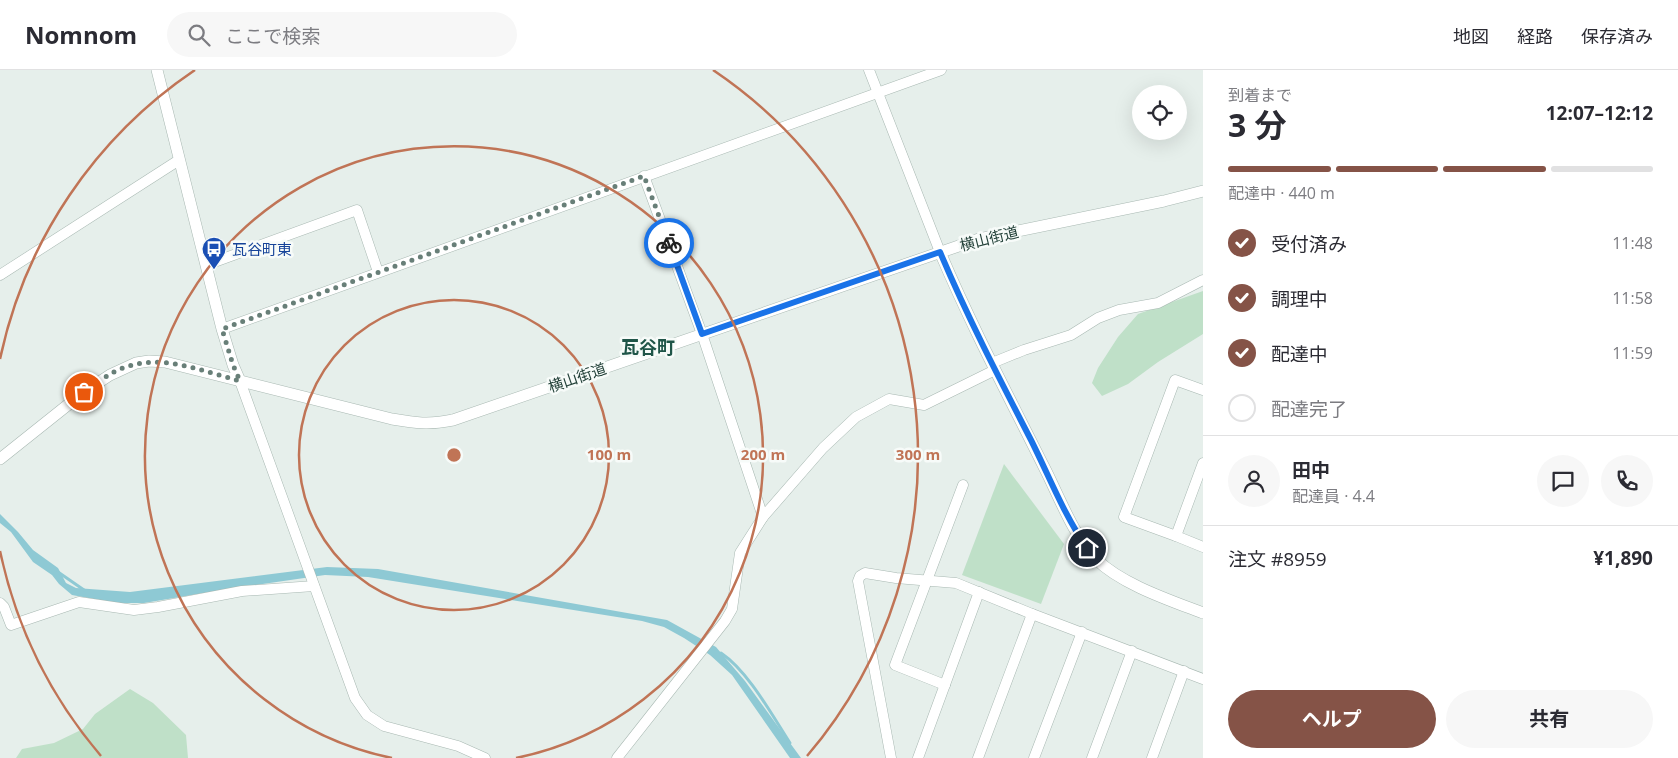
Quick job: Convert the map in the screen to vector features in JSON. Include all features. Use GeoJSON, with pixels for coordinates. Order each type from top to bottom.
{"type":"FeatureCollection","features":[{"type":"Feature","properties":{"kind":"street"},"geometry":{"type":"LineString","coordinates":[[156,70],[222,329],[233,365],[355,698],[367,715],[384,726],[458,746],[485,758]]}},
{"type":"Feature","properties":{"kind":"street"},"geometry":{"type":"LineString","coordinates":[[869,70],[940,252],[958,293],[1080,538],[1095,558],[1105,567],[1135,584],[1203,613]]}},
{"type":"Feature","properties":{"kind":"street"},"geometry":{"type":"LineString","coordinates":[[222,329],[941,70]]}},
{"type":"Feature","properties":{"kind":"street"},"geometry":{"type":"LineString","coordinates":[[0,275],[179,160]]}},
{"type":"Feature","properties":{"kind":"street"},"geometry":{"type":"LineString","coordinates":[[644,176],[702,334],[763,517]]}},
{"type":"Feature","properties":{"kind":"street","name":"横山街道"},"geometry":{"type":"LineString","coordinates":[[0,459],[84,392],[110,374],[136,363],[165,362],[392,418],[421,424],[436,424],[453,420],[979,239],[1164,201],[1203,191]]}},
{"type":"Feature","properties":{"kind":"street"},"geometry":{"type":"LineString","coordinates":[[206,265],[357,210],[378,272]]}},
{"type":"Feature","properties":{"kind":"street"},"geometry":{"type":"LineString","coordinates":[[617,758],[732,610],[740,552],[763,517],[823,448],[856,417],[889,400],[924,405],[1024,350],[1071,335],[1098,318],[1120,310],[1158,303],[1203,280]]}},
{"type":"Feature","properties":{"kind":"street"},"geometry":{"type":"LineString","coordinates":[[1203,390],[1175,380],[1124,517],[1203,547]]}},
{"type":"Feature","properties":{"kind":"street"},"geometry":{"type":"LineString","coordinates":[[1176,536],[1203,463]]}},
{"type":"Feature","properties":{"kind":"street"},"geometry":{"type":"LineString","coordinates":[[945,685],[896,665],[963,485]]}},
{"type":"Feature","properties":{"kind":"street"},"geometry":{"type":"LineString","coordinates":[[890,758],[858,581],[860,576],[865,573],[896,578],[956,583],[1203,679]]}},
{"type":"Feature","properties":{"kind":"street"},"geometry":{"type":"LineString","coordinates":[[0,603],[4,607],[11,625],[79,602],[134,610],[242,591],[314,586]]}},
{"type":"Feature","properties":{"kind":"street"},"geometry":{"type":"LineString","coordinates":[[918,758],[979,592]]}},
{"type":"Feature","properties":{"kind":"street"},"geometry":{"type":"LineString","coordinates":[[978,758],[1032,614]]}},
{"type":"Feature","properties":{"kind":"street"},"geometry":{"type":"LineString","coordinates":[[1034,758],[1082,632]]}},
{"type":"Feature","properties":{"kind":"street"},"geometry":{"type":"LineString","coordinates":[[1092,758],[1132,651]]}},
{"type":"Feature","properties":{"kind":"street"},"geometry":{"type":"LineString","coordinates":[[1152,758],[1184,671]]}},
{"type":"Feature","properties":{"kind":"green space"},"geometry":{"type":"Polygon","coordinates":[[[1203,291],[1203,334],[1158,362],[1128,384],[1102,396],[1092,383],[1098,368],[1118,337],[1138,314],[1203,291]]]}},
{"type":"Feature","properties":{"kind":"green space"},"geometry":{"type":"Polygon","coordinates":[[[1004,464],[1064,544],[1041,604],[962,575],[1004,464]]]}},
{"type":"Feature","properties":{"kind":"green space"},"geometry":{"type":"Polygon","coordinates":[[[130,689],[153,703],[186,735],[188,758],[16,758],[22,749],[54,743],[83,729],[95,714],[130,689]]]}},
{"type":"Feature","properties":{"kind":"water"},"geometry":{"type":"Polygon","coordinates":[[[0,514],[33,550],[58,568],[66,583],[76,588],[130,592],[327,567],[378,569],[667,620],[716,647],[745,681],[801,758],[790,758],[732,675],[710,655],[664,627],[642,621],[368,577],[325,575],[144,603],[116,603],[72,595],[52,575],[33,562],[11,532],[0,523],[0,514]]]}},
{"type":"Feature","properties":{"kind":"waterway"},"geometry":{"type":"LineString","coordinates":[[58,572],[84,590]]}},
{"type":"Feature","properties":{"kind":"waterway"},"geometry":{"type":"LineString","coordinates":[[721,653],[750,682],[790,743]]}},
{"type":"Feature","properties":{"kind":"way so far"},"geometry":{"type":"LineString","coordinates":[[84,392],[121,368],[150,361],[165,362],[240,381],[222,329],[644,176],[669,243]]}},
{"type":"Feature","properties":{"kind":"place","name":"瓦谷町東"},"geometry":{"type":"Point","coordinates":[214,270]}},
{"type":"Feature","properties":{"kind":"district","name":"瓦谷町"},"geometry":{"type":"Point","coordinates":[648,347]}},
{"type":"Feature","properties":{"kind":"route"},"geometry":{"type":"LineString","coordinates":[[669,243],[702,334],[940,252],[995,370],[1080,538],[1087,548]]}}]}
